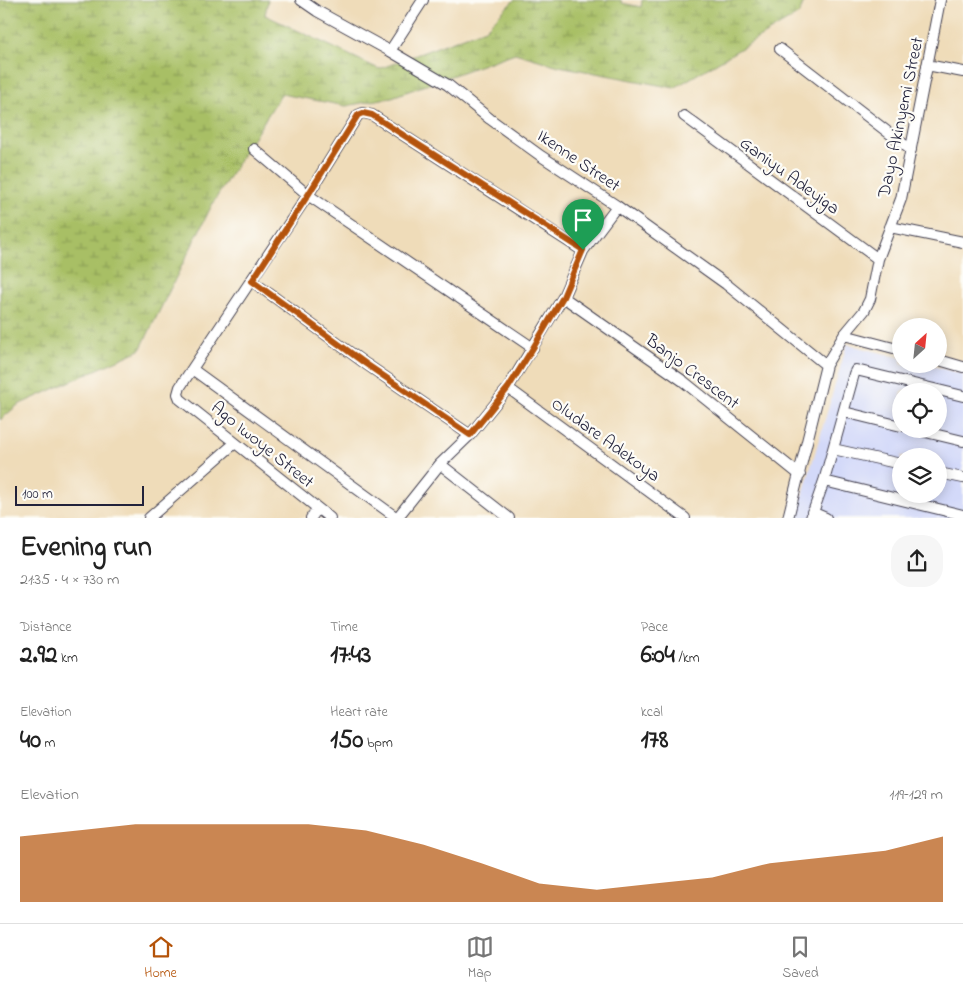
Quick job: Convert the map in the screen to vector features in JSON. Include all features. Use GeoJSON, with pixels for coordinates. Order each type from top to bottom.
{"type":"FeatureCollection","features":[{"type":"Feature","properties":{"kind":"street","name":"Ikenne Street"},"geometry":{"type":"LineString","coordinates":[[301,0],[317,11],[390,50],[448,85],[490,119],[726,284],[826,365]]}},
{"type":"Feature","properties":{"kind":"street"},"geometry":{"type":"LineString","coordinates":[[390,50],[423,0]]}},
{"type":"Feature","properties":{"kind":"street","name":"Dayo Akinyemi Street"},"geometry":{"type":"LineString","coordinates":[[788,518],[826,365],[844,335],[864,311],[870,299],[878,259],[901,200],[940,0]]}},
{"type":"Feature","properties":{"kind":"street"},"geometry":{"type":"LineString","coordinates":[[780,49],[911,150]]}},
{"type":"Feature","properties":{"kind":"street"},"geometry":{"type":"LineString","coordinates":[[927,65],[963,72]]}},
{"type":"Feature","properties":{"kind":"street"},"geometry":{"type":"LineString","coordinates":[[583,250],[372,115],[363,113],[358,115],[252,281],[192,369],[397,518],[440,464],[470,435],[508,388],[563,297],[583,250],[617,206]]}},
{"type":"Feature","properties":{"kind":"street","name":"Ganiyu Adeyiga"},"geometry":{"type":"LineString","coordinates":[[684,116],[878,259]]}},
{"type":"Feature","properties":{"kind":"street"},"geometry":{"type":"LineString","coordinates":[[254,148],[308,195],[533,348]]}},
{"type":"Feature","properties":{"kind":"street"},"geometry":{"type":"LineString","coordinates":[[890,227],[963,242]]}},
{"type":"Feature","properties":{"kind":"street"},"geometry":{"type":"LineString","coordinates":[[252,281],[366,364],[470,435]]}},
{"type":"Feature","properties":{"kind":"street","name":"Banjo Crescent"},"geometry":{"type":"LineString","coordinates":[[563,297],[683,381],[800,475]]}},
{"type":"Feature","properties":{"kind":"street"},"geometry":{"type":"LineString","coordinates":[[844,335],[892,348]]}},
{"type":"Feature","properties":{"kind":"street"},"geometry":{"type":"LineString","coordinates":[[948,363],[963,367]]}},
{"type":"Feature","properties":{"kind":"street","name":"Ago Iwoye Street"},"geometry":{"type":"LineString","coordinates":[[192,369],[180,388],[178,394],[180,399],[330,518]]}},
{"type":"Feature","properties":{"kind":"street"},"geometry":{"type":"LineString","coordinates":[[826,518],[812,515],[824,481],[856,370],[963,396]]}},
{"type":"Feature","properties":{"kind":"street","name":"Oludare Adekoya"},"geometry":{"type":"LineString","coordinates":[[508,388],[685,518]]}},
{"type":"Feature","properties":{"kind":"street"},"geometry":{"type":"LineString","coordinates":[[844,412],[892,424]]}},
{"type":"Feature","properties":{"kind":"street"},"geometry":{"type":"LineString","coordinates":[[947,437],[963,441]]}},
{"type":"Feature","properties":{"kind":"street"},"geometry":{"type":"LineString","coordinates":[[148,518],[235,443]]}},
{"type":"Feature","properties":{"kind":"street"},"geometry":{"type":"LineString","coordinates":[[833,449],[892,462]]}},
{"type":"Feature","properties":{"kind":"street"},"geometry":{"type":"LineString","coordinates":[[440,464],[509,518]]}},
{"type":"Feature","properties":{"kind":"street"},"geometry":{"type":"LineString","coordinates":[[947,475],[963,478]]}},
{"type":"Feature","properties":{"kind":"street"},"geometry":{"type":"LineString","coordinates":[[824,481],[963,515]]}},
{"type":"Feature","properties":{"kind":"street"},"geometry":{"type":"LineString","coordinates":[[311,518],[317,509]]}},
{"type":"Feature","properties":{"kind":"shaded area"},"geometry":{"type":"Polygon","coordinates":[[[847,344],[892,356],[892,373],[947,373],[948,370],[963,374],[963,518],[796,518],[847,344]]]}},
{"type":"Feature","properties":{"kind":"green space"},"geometry":{"type":"Polygon","coordinates":[[[0,0],[268,0],[265,15],[379,69],[485,29],[514,0],[621,0],[622,3],[641,7],[642,0],[805,0],[799,14],[674,88],[559,66],[515,53],[392,97],[346,106],[281,94],[213,203],[140,350],[18,405],[0,420],[0,0]]]}},
{"type":"Feature","properties":{"kind":"route"},"geometry":{"type":"LineString","coordinates":[[363,113],[372,115],[583,250],[563,297],[533,348],[508,388],[470,435],[366,364],[252,281],[358,115],[363,113]]}}]}
